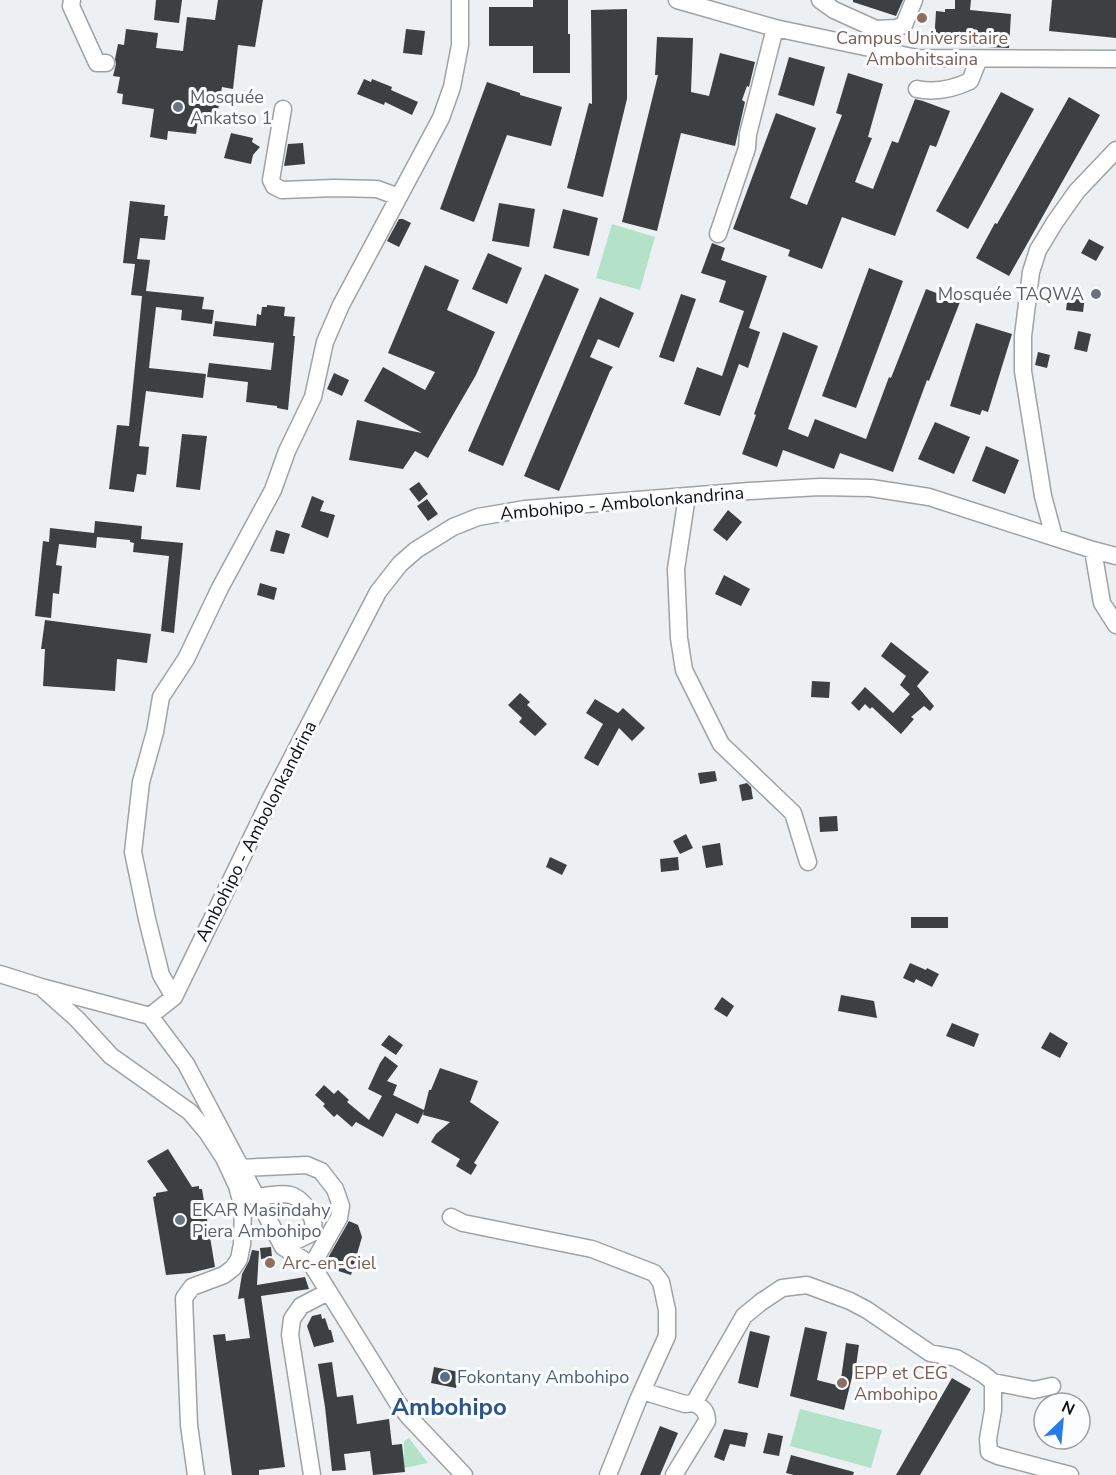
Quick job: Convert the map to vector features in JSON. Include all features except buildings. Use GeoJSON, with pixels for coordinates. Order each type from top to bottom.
{"type":"FeatureCollection","features":[{"type":"Feature","properties":{"kind":"street"},"geometry":{"type":"LineString","coordinates":[[72,0],[71,6],[97,63],[106,63]]}},
{"type":"Feature","properties":{"kind":"street"},"geometry":{"type":"LineString","coordinates":[[174,998],[161,975],[133,852],[141,782],[155,732],[161,697],[186,659],[220,588],[273,490],[287,451],[313,398],[325,342],[340,305],[441,118],[452,87],[460,45],[460,0]]}},
{"type":"Feature","properties":{"kind":"street"},"geometry":{"type":"LineString","coordinates":[[677,0],[775,28],[917,58],[1116,59]]}},
{"type":"Feature","properties":{"kind":"street"},"geometry":{"type":"LineString","coordinates":[[820,0],[834,10],[876,29],[896,28],[904,25],[914,0]]}},
{"type":"Feature","properties":{"kind":"street"},"geometry":{"type":"LineString","coordinates":[[718,234],[747,148],[748,134],[775,28]]}},
{"type":"Feature","properties":{"kind":"street"},"geometry":{"type":"LineString","coordinates":[[874,49],[876,29]]}},
{"type":"Feature","properties":{"kind":"street"},"geometry":{"type":"LineString","coordinates":[[917,89],[944,90],[970,81],[979,58]]}},
{"type":"Feature","properties":{"kind":"street"},"geometry":{"type":"LineString","coordinates":[[283,109],[271,180],[274,186],[282,190],[377,189],[399,197]]}},
{"type":"Feature","properties":{"kind":"street"},"geometry":{"type":"LineString","coordinates":[[1054,537],[1041,486],[1023,371],[1023,336],[1032,272],[1038,250],[1055,222],[1077,191],[1116,150]]}},
{"type":"Feature","properties":{"kind":"street","name":"Ambohipo - Ambolonkandrina"},"geometry":{"type":"LineString","coordinates":[[150,1016],[174,998],[270,800],[378,592],[400,564],[416,550],[453,527],[478,518],[525,509],[820,487],[871,488],[929,497],[1116,556]]}},
{"type":"Feature","properties":{"kind":"street"},"geometry":{"type":"LineString","coordinates":[[687,496],[676,569],[679,638],[684,670],[721,744],[793,813],[808,862]]}},
{"type":"Feature","properties":{"kind":"street"},"geometry":{"type":"LineString","coordinates":[[1093,550],[1102,603],[1116,625]]}},
{"type":"Feature","properties":{"kind":"street"},"geometry":{"type":"LineString","coordinates":[[0,974],[150,1016],[186,1064],[283,1247],[312,1265],[397,1402],[460,1473]]}},
{"type":"Feature","properties":{"kind":"street"},"geometry":{"type":"LineString","coordinates":[[41,987],[77,1018],[111,1056],[190,1112],[224,1158],[237,1186],[243,1209],[242,1244],[239,1258],[234,1268],[224,1275],[192,1287],[184,1298],[189,1425],[196,1475]]}},
{"type":"Feature","properties":{"kind":"street"},"geometry":{"type":"LineString","coordinates":[[240,1168],[307,1165],[321,1171],[335,1189],[340,1206],[339,1218],[312,1265]]}},
{"type":"Feature","properties":{"kind":"street"},"geometry":{"type":"LineString","coordinates":[[255,1197],[287,1194],[297,1196],[303,1201],[312,1217],[315,1225],[312,1233],[283,1247]]}},
{"type":"Feature","properties":{"kind":"street"},"geometry":{"type":"LineString","coordinates":[[451,1217],[464,1223],[592,1249],[654,1273],[661,1282],[667,1311],[667,1336],[608,1475]]}},
{"type":"Feature","properties":{"kind":"street"},"geometry":{"type":"LineString","coordinates":[[642,1392],[685,1404],[694,1402],[744,1316],[782,1288],[807,1286],[850,1301],[930,1353],[956,1358],[993,1382],[1034,1390],[1052,1386]]}},
{"type":"Feature","properties":{"kind":"street"},"geometry":{"type":"LineString","coordinates":[[312,1475],[290,1335],[292,1319],[301,1306],[328,1292]]}},
{"type":"Feature","properties":{"kind":"street"},"geometry":{"type":"LineString","coordinates":[[993,1382],[989,1452],[1070,1475]]}},
{"type":"Feature","properties":{"kind":"street"},"geometry":{"type":"LineString","coordinates":[[674,1475],[707,1421],[704,1409],[694,1402]]}},
{"type":"Feature","properties":{"kind":"green space"},"geometry":{"type":"Polygon","coordinates":[[[612,224],[655,237],[640,290],[596,278],[612,224]]]}},
{"type":"Feature","properties":{"kind":"green space"},"geometry":{"type":"Polygon","coordinates":[[[800,1409],[882,1430],[871,1468],[790,1446],[800,1409]]]}},
{"type":"Feature","properties":{"kind":"green space"},"geometry":{"type":"Polygon","coordinates":[[[409,1438],[428,1463],[404,1468],[404,1441],[409,1438]]]}},
{"type":"Feature","properties":{"kind":"place","name":"Campus Universitaire Ambohitsaina"},"geometry":{"type":"Point","coordinates":[922,18]}},
{"type":"Feature","properties":{"kind":"place","name":"Mosquée Ankatso 1"},"geometry":{"type":"Point","coordinates":[178,107]}},
{"type":"Feature","properties":{"kind":"place","name":"Mosquée TAQWA"},"geometry":{"type":"Point","coordinates":[1096,294]}},
{"type":"Feature","properties":{"kind":"place","name":"EKAR Masindahy Piera Ambohipo"},"geometry":{"type":"Point","coordinates":[180,1220]}},
{"type":"Feature","properties":{"kind":"place","name":"Arc-en-Ciel"},"geometry":{"type":"Point","coordinates":[270,1263]}},
{"type":"Feature","properties":{"kind":"place","name":"Fokontany Ambohipo"},"geometry":{"type":"Point","coordinates":[445,1377]}},
{"type":"Feature","properties":{"kind":"place","name":"EPP et CEG Ambohipo"},"geometry":{"type":"Point","coordinates":[842,1383]}},
{"type":"Feature","properties":{"kind":"district","name":"Ambohipo"},"geometry":{"type":"Point","coordinates":[449,1407]}}]}
